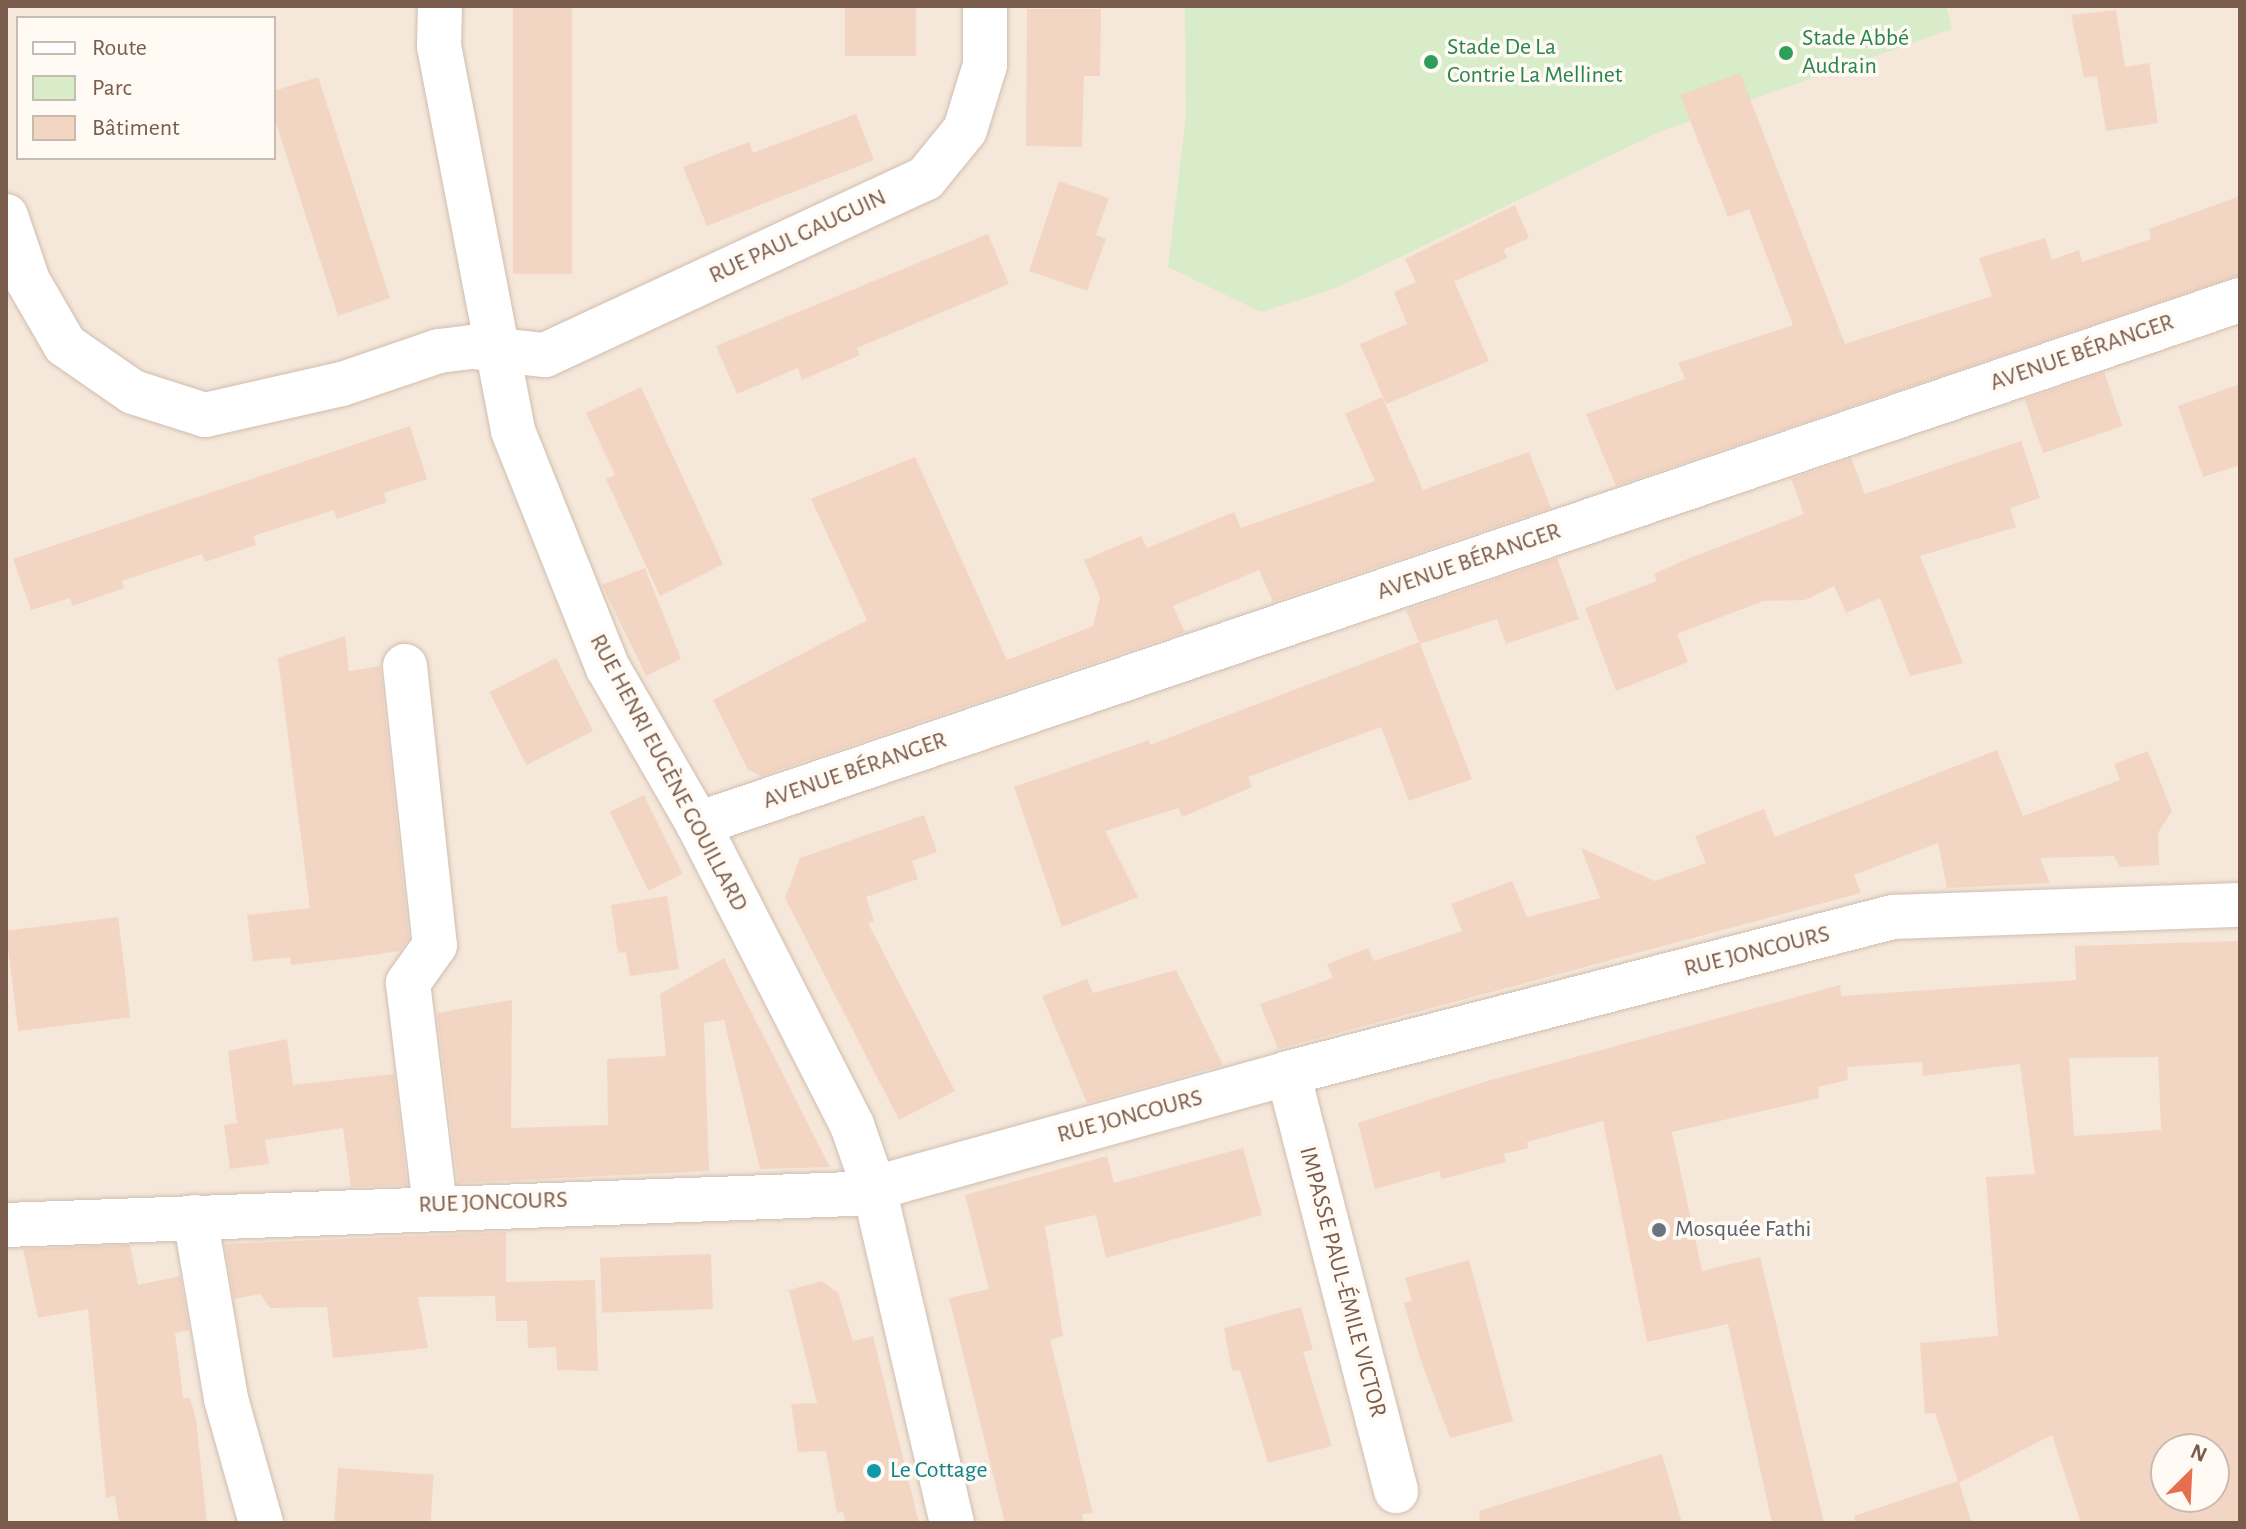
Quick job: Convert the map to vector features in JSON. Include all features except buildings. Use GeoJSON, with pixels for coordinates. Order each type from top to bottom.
{"type":"FeatureCollection","features":[{"type":"Feature","properties":{"kind":"street","name":"RUE HENRI EUGÈNE GOUILLARD"},"geometry":{"type":"LineString","coordinates":[[440,6],[439,46],[513,431],[608,668],[698,824],[852,1125],[874,1188],[952,1523]]}},
{"type":"Feature","properties":{"kind":"street","name":"RUE PAUL GAUGUIN"},"geometry":{"type":"LineString","coordinates":[[6,216],[28,281],[65,345],[133,392],[205,415],[342,384],[439,351],[495,350],[545,355],[925,179],[965,130],[985,65],[985,6]]}},
{"type":"Feature","properties":{"kind":"street","name":"AVENUE BÉRANGER"},"geometry":{"type":"LineString","coordinates":[[698,824],[2240,300]]}},
{"type":"Feature","properties":{"kind":"street"},"geometry":{"type":"LineString","coordinates":[[405,666],[435,945],[408,983],[435,1205]]}},
{"type":"Feature","properties":{"kind":"street","name":"RUE JONCOURS"},"geometry":{"type":"LineString","coordinates":[[6,1225],[435,1205],[853,1194],[1288,1073],[1893,917],[2240,905]]}},
{"type":"Feature","properties":{"kind":"street","name":"IMPASSE PAUL-ÉMILE VICTOR"},"geometry":{"type":"LineString","coordinates":[[1288,1073],[1396,1491]]}},
{"type":"Feature","properties":{"kind":"street"},"geometry":{"type":"LineString","coordinates":[[195,1217],[226,1399],[261,1523]]}},
{"type":"Feature","properties":{"kind":"shaded area"},"geometry":{"type":"Polygon","coordinates":[[[6,6],[2240,6],[2240,1523],[6,1523],[6,6]]]}},
{"type":"Feature","properties":{"kind":"green space"},"geometry":{"type":"Polygon","coordinates":[[[1185,6],[1946,6],[1952,29],[1659,132],[1336,288],[1261,312],[1168,267],[1186,116],[1185,6]]]}},
{"type":"Feature","properties":{"kind":"place","name":"Stade Abbé Audrain"},"geometry":{"type":"Point","coordinates":[1786,53]}},
{"type":"Feature","properties":{"kind":"place","name":"Stade De La Contrie La Mellinet"},"geometry":{"type":"Point","coordinates":[1431,62]}},
{"type":"Feature","properties":{"kind":"place","name":"Mosquée Fathi"},"geometry":{"type":"Point","coordinates":[1659,1230]}},
{"type":"Feature","properties":{"kind":"place","name":"Le Cottage"},"geometry":{"type":"Point","coordinates":[874,1471]}}]}
